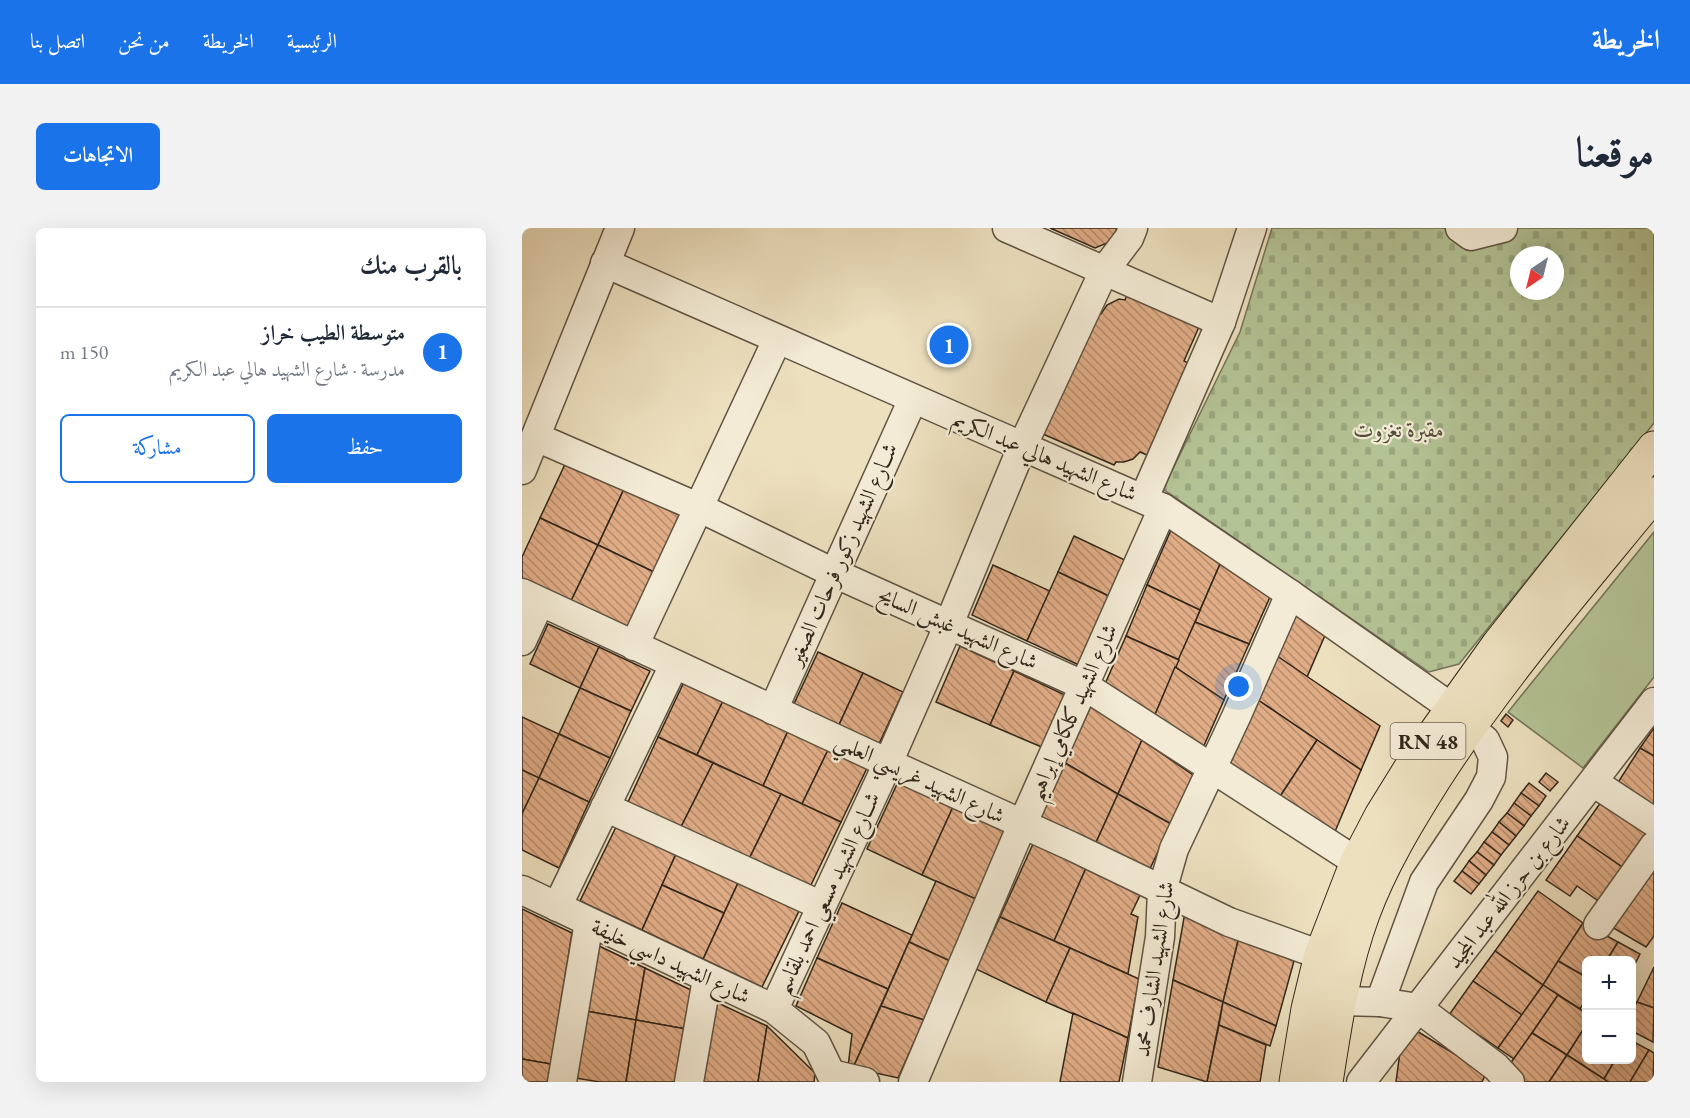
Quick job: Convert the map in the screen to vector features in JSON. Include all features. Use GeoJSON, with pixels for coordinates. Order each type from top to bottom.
{"type":"FeatureCollection","features":[{"type":"Feature","properties":{"kind":"highway","name":"RN 48"},"geometry":{"type":"LineString","coordinates":[[1326,1082],[1339,1001],[1350,953],[1376,883],[1460,717],[1498,645],[1654,448]]}},
{"type":"Feature","properties":{"kind":"highway","name":"RN 48"},"geometry":{"type":"LineString","coordinates":[[1296,1082],[1308,1009],[1321,955],[1357,862],[1414,760],[1460,717],[1541,630],[1654,494]]}},
{"type":"Feature","properties":{"kind":"street"},"geometry":{"type":"LineString","coordinates":[[522,470],[620,228]]}},
{"type":"Feature","properties":{"kind":"street"},"geometry":{"type":"LineString","coordinates":[[1007,228],[1221,322]]}},
{"type":"Feature","properties":{"kind":"street","name":"شــارع الشهيد مسعي احمد بلقاسم"},"geometry":{"type":"LineString","coordinates":[[774,1009],[820,905],[888,763],[949,624],[1022,447],[1104,271],[1134,228]]}},
{"type":"Feature","properties":{"kind":"street","name":"شارع الشهيد كلكامي إبراهيم"},"geometry":{"type":"LineString","coordinates":[[912,1082],[1022,825],[1085,686],[1221,322],[1252,228]]}},
{"type":"Feature","properties":{"kind":"street"},"geometry":{"type":"LineString","coordinates":[[1460,228],[1471,236],[1503,228]]}},
{"type":"Feature","properties":{"kind":"street","name":"شارع الشهيد هالي عبد الكريم"},"geometry":{"type":"LineString","coordinates":[[605,263],[1154,503],[1290,594],[1460,717],[1485,740],[1493,758],[1491,777],[1479,800],[1424,882],[1380,1002]]}},
{"type":"Feature","properties":{"kind":"street"},"geometry":{"type":"LineString","coordinates":[[634,646],[777,340]]}},
{"type":"Feature","properties":{"kind":"street","name":"شــارع الشهيد زكور فرحات الصغير"},"geometry":{"type":"LineString","coordinates":[[773,710],[913,399]]}},
{"type":"Feature","properties":{"kind":"street","name":"شارع الشهيد غبش السايح"},"geometry":{"type":"LineString","coordinates":[[536,437],[700,508],[834,573],[1085,686],[1357,862]]}},
{"type":"Feature","properties":{"kind":"street","name":"شارع الشهيد الشارف محمد"},"geometry":{"type":"LineString","coordinates":[[1137,1082],[1160,937],[1162,891],[1174,849],[1290,594]]}},
{"type":"Feature","properties":{"kind":"street"},"geometry":{"type":"LineString","coordinates":[[522,640],[531,598]]}},
{"type":"Feature","properties":{"kind":"street","name":"شارع الشهيد غريسي العلمي"},"geometry":{"type":"LineString","coordinates":[[531,598],[1071,846],[1229,922],[1321,955]]}},
{"type":"Feature","properties":{"kind":"street"},"geometry":{"type":"LineString","coordinates":[[557,907],[674,664]]}},
{"type":"Feature","properties":{"kind":"street","name":"شارع بن حرز الله عبد المجيد"},"geometry":{"type":"LineString","coordinates":[[1361,1082],[1654,702]]}},
{"type":"Feature","properties":{"kind":"street"},"geometry":{"type":"LineString","coordinates":[[1593,782],[1654,822]]}},
{"type":"Feature","properties":{"kind":"street"},"geometry":{"type":"LineString","coordinates":[[605,807],[820,905]]}},
{"type":"Feature","properties":{"kind":"street"},"geometry":{"type":"LineString","coordinates":[[1598,925],[1654,846]]}},
{"type":"Feature","properties":{"kind":"street","name":"شارع الشهيد داسي خليفة"},"geometry":{"type":"LineString","coordinates":[[522,890],[774,1009],[816,1043],[830,1078],[865,1082]]}},
{"type":"Feature","properties":{"kind":"street"},"geometry":{"type":"LineString","coordinates":[[562,1082],[589,922]]}},
{"type":"Feature","properties":{"kind":"street"},"geometry":{"type":"LineString","coordinates":[[689,1082],[707,979]]}},
{"type":"Feature","properties":{"kind":"street"},"geometry":{"type":"LineString","coordinates":[[1339,1001],[1380,1002],[1418,1008],[1496,1067],[1510,1082]]}},
{"type":"Feature","properties":{"kind":"green space","name":"مقبرة تغزوت"},"geometry":{"type":"Polygon","coordinates":[[[1272,228],[1654,228],[1654,423],[1459,664],[1429,672],[1163,489],[1240,332],[1272,228]]]}},
{"type":"Feature","properties":{"kind":"green space"},"geometry":{"type":"Polygon","coordinates":[[[1654,532],[1654,677],[1583,768],[1508,712],[1654,532]]]}},
{"type":"Feature","properties":{"kind":"building"},"geometry":{"type":"Polygon","coordinates":[[[1050,228],[1117,228],[1112,241],[1095,248],[1050,228]]]}},
{"type":"Feature","properties":{"kind":"building"},"geometry":{"type":"Polygon","coordinates":[[[1127,295],[1199,327],[1184,361],[1188,363],[1147,455],[1140,452],[1133,459],[1116,462],[1114,465],[1043,434],[1097,313],[1101,314],[1107,305],[1119,299],[1125,300],[1127,295]]]}},
{"type":"Feature","properties":{"kind":"building"},"geometry":{"type":"Polygon","coordinates":[[[566,462],[624,489],[598,545],[540,518],[566,462]]]}},
{"type":"Feature","properties":{"kind":"building"},"geometry":{"type":"Polygon","coordinates":[[[624,489],[681,516],[654,572],[598,545],[624,489]]]}},
{"type":"Feature","properties":{"kind":"building"},"geometry":{"type":"Polygon","coordinates":[[[540,518],[598,545],[571,601],[522,578],[522,557],[540,518]]]}},
{"type":"Feature","properties":{"kind":"building"},"geometry":{"type":"Polygon","coordinates":[[[1171,530],[1220,564],[1200,610],[1147,585],[1171,530]]]}},
{"type":"Feature","properties":{"kind":"building"},"geometry":{"type":"Polygon","coordinates":[[[1074,536],[1127,561],[1111,597],[1058,572],[1074,536]]]}},
{"type":"Feature","properties":{"kind":"building"},"geometry":{"type":"Polygon","coordinates":[[[598,545],[654,572],[628,627],[571,601],[598,545]]]}},
{"type":"Feature","properties":{"kind":"building"},"geometry":{"type":"Polygon","coordinates":[[[1220,564],[1270,597],[1249,644],[1195,622],[1220,564]]]}},
{"type":"Feature","properties":{"kind":"building"},"geometry":{"type":"Polygon","coordinates":[[[993,565],[1050,591],[1027,641],[972,615],[993,565]]]}},
{"type":"Feature","properties":{"kind":"building"},"geometry":{"type":"Polygon","coordinates":[[[1058,572],[1111,597],[1081,666],[1027,641],[1058,572]]]}},
{"type":"Feature","properties":{"kind":"building"},"geometry":{"type":"Polygon","coordinates":[[[1147,585],[1200,610],[1179,660],[1126,636],[1147,585]]]}},
{"type":"Feature","properties":{"kind":"building"},"geometry":{"type":"Polygon","coordinates":[[[1296,612],[1326,633],[1307,677],[1277,656],[1296,612]]]}},
{"type":"Feature","properties":{"kind":"building"},"geometry":{"type":"Polygon","coordinates":[[[1195,622],[1249,644],[1224,700],[1175,667],[1195,622]]]}},
{"type":"Feature","properties":{"kind":"building"},"geometry":{"type":"Polygon","coordinates":[[[548,624],[599,647],[580,688],[530,664],[548,624]]]}},
{"type":"Feature","properties":{"kind":"building"},"geometry":{"type":"Polygon","coordinates":[[[1126,636],[1179,660],[1154,717],[1105,684],[1126,636]]]}},
{"type":"Feature","properties":{"kind":"building"},"geometry":{"type":"Polygon","coordinates":[[[960,646],[1014,671],[990,725],[936,702],[960,646]]]}},
{"type":"Feature","properties":{"kind":"building"},"geometry":{"type":"Polygon","coordinates":[[[599,647],[650,671],[631,711],[580,688],[599,647]]]}},
{"type":"Feature","properties":{"kind":"building"},"geometry":{"type":"Polygon","coordinates":[[[818,652],[863,673],[838,727],[793,706],[818,652]]]}},
{"type":"Feature","properties":{"kind":"building"},"geometry":{"type":"Polygon","coordinates":[[[1277,656],[1380,726],[1361,770],[1258,700],[1277,656]]]}},
{"type":"Feature","properties":{"kind":"building"},"geometry":{"type":"Polygon","coordinates":[[[1175,667],[1224,700],[1202,750],[1154,717],[1175,667]]]}},
{"type":"Feature","properties":{"kind":"building"},"geometry":{"type":"Polygon","coordinates":[[[1014,671],[1067,696],[1044,748],[990,725],[1014,671]]]}},
{"type":"Feature","properties":{"kind":"building"},"geometry":{"type":"Polygon","coordinates":[[[863,673],[903,692],[878,746],[838,727],[863,673]]]}},
{"type":"Feature","properties":{"kind":"building"},"geometry":{"type":"Polygon","coordinates":[[[684,682],[723,701],[697,755],[658,737],[684,682]]]}},
{"type":"Feature","properties":{"kind":"building"},"geometry":{"type":"Polygon","coordinates":[[[580,688],[631,711],[610,758],[559,734],[580,688]]]}},
{"type":"Feature","properties":{"kind":"building"},"geometry":{"type":"Polygon","coordinates":[[[1258,700],[1317,740],[1279,798],[1229,766],[1258,700]]]}},
{"type":"Feature","properties":{"kind":"building"},"geometry":{"type":"Polygon","coordinates":[[[723,701],[788,731],[763,786],[697,755],[723,701]]]}},
{"type":"Feature","properties":{"kind":"building"},"geometry":{"type":"Polygon","coordinates":[[[1091,706],[1142,740],[1118,794],[1065,763],[1091,706]]]}},
{"type":"Feature","properties":{"kind":"building"},"geometry":{"type":"Polygon","coordinates":[[[1506,714],[1513,720],[1508,727],[1501,721],[1506,714]]]}},
{"type":"Feature","properties":{"kind":"building"},"geometry":{"type":"Polygon","coordinates":[[[522,717],[559,734],[539,778],[522,770],[522,717]]]}},
{"type":"Feature","properties":{"kind":"building"},"geometry":{"type":"Polygon","coordinates":[[[1654,728],[1654,756],[1640,748],[1654,728]]]}},
{"type":"Feature","properties":{"kind":"building"},"geometry":{"type":"Polygon","coordinates":[[[788,731],[828,750],[802,804],[763,786],[788,731]]]}},
{"type":"Feature","properties":{"kind":"building"},"geometry":{"type":"Polygon","coordinates":[[[559,734],[610,758],[589,802],[539,778],[559,734]]]}},
{"type":"Feature","properties":{"kind":"building"},"geometry":{"type":"Polygon","coordinates":[[[658,737],[713,763],[681,827],[628,802],[658,737]]]}},
{"type":"Feature","properties":{"kind":"building"},"geometry":{"type":"Polygon","coordinates":[[[1142,740],[1193,775],[1171,824],[1118,794],[1142,740]]]}},
{"type":"Feature","properties":{"kind":"building"},"geometry":{"type":"Polygon","coordinates":[[[1317,740],[1361,770],[1334,834],[1279,798],[1317,740]]]}},
{"type":"Feature","properties":{"kind":"building"},"geometry":{"type":"Polygon","coordinates":[[[1640,748],[1654,756],[1654,807],[1617,784],[1640,748]]]}},
{"type":"Feature","properties":{"kind":"building"},"geometry":{"type":"Polygon","coordinates":[[[828,750],[867,768],[841,822],[802,804],[828,750]]]}},
{"type":"Feature","properties":{"kind":"building"},"geometry":{"type":"Polygon","coordinates":[[[713,763],[781,794],[749,859],[681,827],[713,763]]]}},
{"type":"Feature","properties":{"kind":"building"},"geometry":{"type":"Polygon","coordinates":[[[1065,763],[1118,794],[1094,847],[1039,821],[1065,763]]]}},
{"type":"Feature","properties":{"kind":"building"},"geometry":{"type":"Polygon","coordinates":[[[522,770],[539,778],[522,814],[522,770]]]}},
{"type":"Feature","properties":{"kind":"building"},"geometry":{"type":"Polygon","coordinates":[[[1546,773],[1558,782],[1550,791],[1539,782],[1546,773]]]}},
{"type":"Feature","properties":{"kind":"building"},"geometry":{"type":"Polygon","coordinates":[[[539,778],[589,802],[559,868],[522,850],[522,814],[539,778]]]}},
{"type":"Feature","properties":{"kind":"building"},"geometry":{"type":"Polygon","coordinates":[[[898,782],[953,807],[922,875],[867,849],[898,782]]]}},
{"type":"Feature","properties":{"kind":"building"},"geometry":{"type":"Polygon","coordinates":[[[1529,783],[1546,796],[1539,806],[1521,793],[1529,783]]]}},
{"type":"Feature","properties":{"kind":"building"},"geometry":{"type":"Polygon","coordinates":[[[1521,793],[1539,806],[1531,816],[1514,803],[1521,793]]]}},
{"type":"Feature","properties":{"kind":"building"},"geometry":{"type":"Polygon","coordinates":[[[781,794],[841,822],[810,887],[749,859],[781,794]]]}},
{"type":"Feature","properties":{"kind":"building"},"geometry":{"type":"Polygon","coordinates":[[[1118,794],[1171,824],[1148,873],[1094,847],[1118,794]]]}},
{"type":"Feature","properties":{"kind":"building"},"geometry":{"type":"Polygon","coordinates":[[[1601,802],[1652,837],[1628,871],[1577,836],[1601,802]]]}},
{"type":"Feature","properties":{"kind":"building"},"geometry":{"type":"Polygon","coordinates":[[[1514,803],[1531,816],[1524,826],[1507,813],[1514,803]]]}},
{"type":"Feature","properties":{"kind":"building"},"geometry":{"type":"Polygon","coordinates":[[[953,807],[1008,832],[978,900],[922,875],[953,807]]]}},
{"type":"Feature","properties":{"kind":"building"},"geometry":{"type":"Polygon","coordinates":[[[1507,813],[1524,826],[1516,836],[1499,822],[1507,813]]]}},
{"type":"Feature","properties":{"kind":"building"},"geometry":{"type":"Polygon","coordinates":[[[1499,822],[1516,836],[1509,845],[1492,832],[1499,822]]]}},
{"type":"Feature","properties":{"kind":"building"},"geometry":{"type":"Polygon","coordinates":[[[616,827],[676,854],[642,930],[580,901],[616,827]]]}},
{"type":"Feature","properties":{"kind":"building"},"geometry":{"type":"Polygon","coordinates":[[[1492,832],[1509,845],[1501,855],[1484,842],[1492,832]]]}},
{"type":"Feature","properties":{"kind":"building"},"geometry":{"type":"Polygon","coordinates":[[[1577,836],[1628,871],[1604,905],[1577,886],[1570,896],[1546,880],[1577,836]]]}},
{"type":"Feature","properties":{"kind":"building"},"geometry":{"type":"Polygon","coordinates":[[[1484,842],[1501,855],[1494,865],[1477,852],[1484,842]]]}},
{"type":"Feature","properties":{"kind":"building"},"geometry":{"type":"Polygon","coordinates":[[[1033,844],[1086,868],[1054,941],[1000,917],[1033,844]]]}},
{"type":"Feature","properties":{"kind":"building"},"geometry":{"type":"Polygon","coordinates":[[[1477,852],[1494,865],[1486,875],[1469,861],[1477,852]]]}},
{"type":"Feature","properties":{"kind":"building"},"geometry":{"type":"Polygon","coordinates":[[[676,854],[738,883],[724,913],[662,885],[676,854]]]}},
{"type":"Feature","properties":{"kind":"building"},"geometry":{"type":"Polygon","coordinates":[[[1469,861],[1486,875],[1479,884],[1462,871],[1469,861]]]}},
{"type":"Feature","properties":{"kind":"building"},"geometry":{"type":"Polygon","coordinates":[[[1643,867],[1654,873],[1654,936],[1646,947],[1605,923],[1643,867]]]}},
{"type":"Feature","properties":{"kind":"building"},"geometry":{"type":"Polygon","coordinates":[[[1086,868],[1141,893],[1131,914],[1138,917],[1128,974],[1054,941],[1086,868]]]}},
{"type":"Feature","properties":{"kind":"building"},"geometry":{"type":"Polygon","coordinates":[[[1462,871],[1479,884],[1471,894],[1454,881],[1462,871]]]}},
{"type":"Feature","properties":{"kind":"building"},"geometry":{"type":"Polygon","coordinates":[[[936,881],[978,900],[950,961],[909,942],[936,881]]]}},
{"type":"Feature","properties":{"kind":"building"},"geometry":{"type":"Polygon","coordinates":[[[738,883],[799,911],[762,987],[703,959],[738,883]]]}},
{"type":"Feature","properties":{"kind":"building"},"geometry":{"type":"Polygon","coordinates":[[[662,885],[724,913],[703,959],[642,930],[662,885]]]}},
{"type":"Feature","properties":{"kind":"building"},"geometry":{"type":"Polygon","coordinates":[[[1538,891],[1583,923],[1543,985],[1495,951],[1538,891]]]}},
{"type":"Feature","properties":{"kind":"building"},"geometry":{"type":"Polygon","coordinates":[[[842,903],[912,935],[888,989],[817,958],[842,903]]]}},
{"type":"Feature","properties":{"kind":"building"},"geometry":{"type":"Polygon","coordinates":[[[522,909],[572,933],[551,1064],[522,1059],[522,909]]]}},
{"type":"Feature","properties":{"kind":"building"},"geometry":{"type":"Polygon","coordinates":[[[1185,912],[1239,937],[1223,1002],[1173,980],[1185,912]]]}},
{"type":"Feature","properties":{"kind":"building"},"geometry":{"type":"Polygon","coordinates":[[[1000,917],[1070,948],[1046,1002],[976,969],[1000,917]]]}},
{"type":"Feature","properties":{"kind":"building"},"geometry":{"type":"Polygon","coordinates":[[[1583,923],[1618,942],[1609,956],[1582,956],[1582,975],[1558,961],[1583,923]]]}},
{"type":"Feature","properties":{"kind":"building"},"geometry":{"type":"Polygon","coordinates":[[[1239,937],[1294,961],[1276,1026],[1223,1002],[1239,937]]]}},
{"type":"Feature","properties":{"kind":"building"},"geometry":{"type":"Polygon","coordinates":[[[909,942],[950,961],[924,1020],[881,1006],[909,942]]]}},
{"type":"Feature","properties":{"kind":"building"},"geometry":{"type":"Polygon","coordinates":[[[1618,942],[1640,954],[1636,962],[1636,956],[1609,956],[1618,942]]]}},
{"type":"Feature","properties":{"kind":"building"},"geometry":{"type":"Polygon","coordinates":[[[597,945],[645,968],[636,1020],[586,1011],[597,945]]]}},
{"type":"Feature","properties":{"kind":"building"},"geometry":{"type":"Polygon","coordinates":[[[1070,948],[1139,979],[1128,1038],[1046,1002],[1070,948]]]}},
{"type":"Feature","properties":{"kind":"building"},"geometry":{"type":"Polygon","coordinates":[[[1495,951],[1543,985],[1522,1015],[1473,981],[1495,951]]]}},
{"type":"Feature","properties":{"kind":"building"},"geometry":{"type":"Polygon","coordinates":[[[817,958],[888,989],[853,1068],[848,1067],[852,1034],[796,1006],[817,958]]]}},
{"type":"Feature","properties":{"kind":"building"},"geometry":{"type":"Polygon","coordinates":[[[1558,961],[1582,975],[1582,1006],[1580,1009],[1543,985],[1558,961]]]}},
{"type":"Feature","properties":{"kind":"building"},"geometry":{"type":"Polygon","coordinates":[[[1654,967],[1654,1008],[1637,1002],[1654,967]]]}},
{"type":"Feature","properties":{"kind":"building"},"geometry":{"type":"Polygon","coordinates":[[[645,968],[693,991],[686,1029],[636,1020],[645,968]]]}},
{"type":"Feature","properties":{"kind":"building"},"geometry":{"type":"Polygon","coordinates":[[[1173,980],[1223,1002],[1207,1082],[1158,1067],[1173,980]]]}},
{"type":"Feature","properties":{"kind":"building"},"geometry":{"type":"Polygon","coordinates":[[[1473,981],[1522,1015],[1498,1048],[1449,1015],[1473,981]]]}},
{"type":"Feature","properties":{"kind":"building"},"geometry":{"type":"Polygon","coordinates":[[[1543,985],[1558,995],[1514,1059],[1498,1048],[1543,985]]]}},
{"type":"Feature","properties":{"kind":"building"},"geometry":{"type":"Polygon","coordinates":[[[1558,995],[1582,1010],[1582,1031],[1567,1055],[1532,1033],[1558,995]]]}},
{"type":"Feature","properties":{"kind":"building"},"geometry":{"type":"Polygon","coordinates":[[[716,1002],[767,1026],[758,1082],[702,1082],[716,1002]]]}},
{"type":"Feature","properties":{"kind":"building"},"geometry":{"type":"Polygon","coordinates":[[[1223,1002],[1276,1026],[1270,1046],[1219,1025],[1223,1002]]]}},
{"type":"Feature","properties":{"kind":"building"},"geometry":{"type":"Polygon","coordinates":[[[1637,1002],[1654,1008],[1653,1042],[1636,1033],[1637,1002]]]}},
{"type":"Feature","properties":{"kind":"building"},"geometry":{"type":"Polygon","coordinates":[[[881,1006],[924,1020],[898,1078],[853,1068],[881,1006]]]}},
{"type":"Feature","properties":{"kind":"building"},"geometry":{"type":"Polygon","coordinates":[[[586,1011],[636,1020],[626,1082],[600,1082],[575,1078],[586,1011]]]}},
{"type":"Feature","properties":{"kind":"building"},"geometry":{"type":"Polygon","coordinates":[[[1073,1013],[1128,1038],[1119,1082],[1060,1082],[1073,1013]]]}},
{"type":"Feature","properties":{"kind":"building"},"geometry":{"type":"Polygon","coordinates":[[[636,1020],[686,1029],[677,1082],[626,1082],[636,1020]]]}},
{"type":"Feature","properties":{"kind":"building"},"geometry":{"type":"Polygon","coordinates":[[[1219,1025],[1266,1045],[1260,1082],[1207,1082],[1219,1025]]]}},
{"type":"Feature","properties":{"kind":"building"},"geometry":{"type":"Polygon","coordinates":[[[767,1026],[815,1073],[814,1082],[758,1082],[767,1026]]]}},
{"type":"Feature","properties":{"kind":"building"},"geometry":{"type":"Polygon","coordinates":[[[1415,1030],[1486,1073],[1482,1082],[1396,1082],[1400,1052],[1415,1030]]]}},
{"type":"Feature","properties":{"kind":"building"},"geometry":{"type":"Polygon","coordinates":[[[1582,1031],[1582,1064],[1613,1064],[1604,1079],[1567,1055],[1582,1031]]]}},
{"type":"Feature","properties":{"kind":"building"},"geometry":{"type":"Polygon","coordinates":[[[1532,1033],[1567,1055],[1549,1082],[1525,1082],[1510,1064],[1532,1033]]]}},
{"type":"Feature","properties":{"kind":"building"},"geometry":{"type":"Polygon","coordinates":[[[1636,1043],[1649,1050],[1630,1082],[1608,1082],[1604,1079],[1613,1064],[1636,1064],[1636,1043]]]}},
{"type":"Feature","properties":{"kind":"building"},"geometry":{"type":"Polygon","coordinates":[[[1649,1050],[1654,1053],[1653,1082],[1630,1082],[1649,1050]]]}},
{"type":"Feature","properties":{"kind":"building"},"geometry":{"type":"Polygon","coordinates":[[[1567,1055],[1604,1079],[1608,1082],[1549,1082],[1567,1055]]]}},
{"type":"Feature","properties":{"kind":"building"},"geometry":{"type":"Polygon","coordinates":[[[522,1059],[551,1064],[549,1082],[522,1082],[522,1059]]]}},
{"type":"Feature","properties":{"kind":"place","name":"متوسطة الطيب خراز"},"geometry":{"type":"Point","coordinates":[949,345]}}]}
